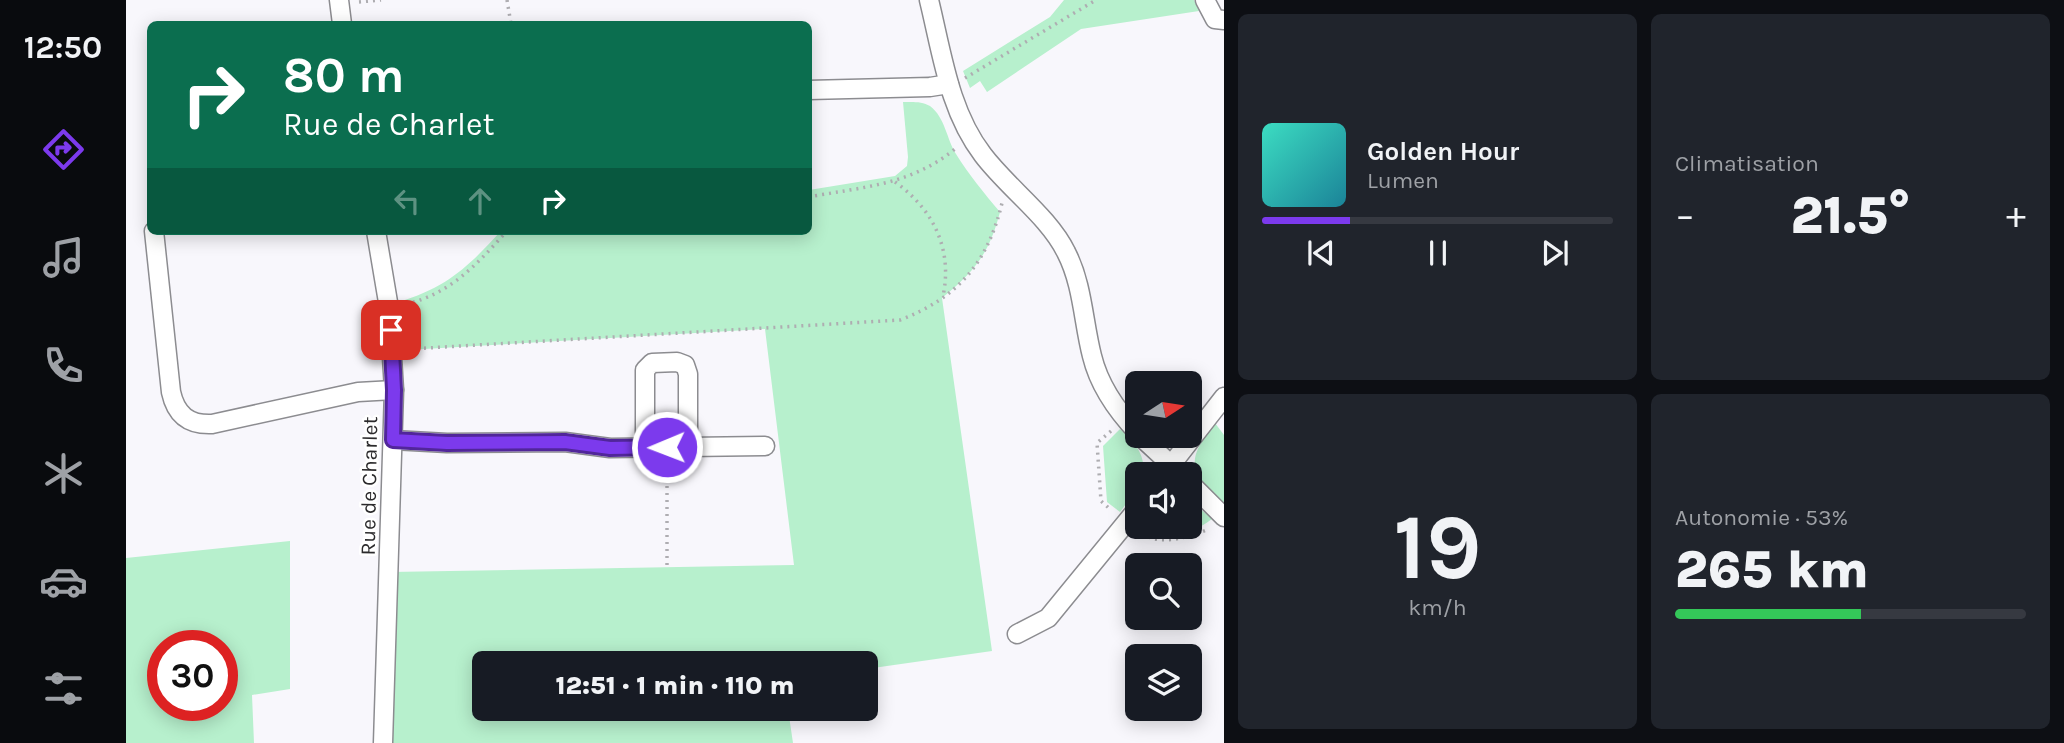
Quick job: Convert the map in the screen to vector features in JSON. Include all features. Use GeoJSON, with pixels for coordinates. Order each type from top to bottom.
{"type":"FeatureCollection","features":[{"type":"Feature","properties":{"kind":"street"},"geometry":{"type":"LineString","coordinates":[[339,0],[342,21]]}},
{"type":"Feature","properties":{"kind":"street"},"geometry":{"type":"LineString","coordinates":[[929,0],[954,103],[971,137],[1006,184],[1047,224],[1066,250],[1080,289],[1097,372],[1125,420]]}},
{"type":"Feature","properties":{"kind":"street"},"geometry":{"type":"LineString","coordinates":[[1205,0],[1215,19],[1224,20]]}},
{"type":"Feature","properties":{"kind":"street"},"geometry":{"type":"LineString","coordinates":[[812,90],[930,87],[949,84]]}},
{"type":"Feature","properties":{"kind":"street"},"geometry":{"type":"LineString","coordinates":[[154,235],[171,392],[176,410],[187,420],[203,425],[212,424],[358,392],[394,390]]}},
{"type":"Feature","properties":{"kind":"street","name":"Rue de Charlet"},"geometry":{"type":"LineString","coordinates":[[377,235],[389,309],[394,390],[383,743]]}},
{"type":"Feature","properties":{"kind":"street"},"geometry":{"type":"LineString","coordinates":[[645,447],[645,370],[652,363],[677,362],[687,368],[688,447]]}},
{"type":"Feature","properties":{"kind":"street"},"geometry":{"type":"LineString","coordinates":[[1178,462],[1224,397]]}},
{"type":"Feature","properties":{"kind":"street"},"geometry":{"type":"LineString","coordinates":[[393,440],[447,443],[565,442],[610,448],[765,446]]}},
{"type":"Feature","properties":{"kind":"street"},"geometry":{"type":"LineString","coordinates":[[1151,448],[1164,462]]}},
{"type":"Feature","properties":{"kind":"street"},"geometry":{"type":"LineString","coordinates":[[1202,495],[1224,517]]}},
{"type":"Feature","properties":{"kind":"street"},"geometry":{"type":"LineString","coordinates":[[1017,634],[1048,618],[1125,524]]}},
{"type":"Feature","properties":{"kind":"path"},"geometry":{"type":"LineString","coordinates":[[507,0],[510,21]]}},
{"type":"Feature","properties":{"kind":"path"},"geometry":{"type":"LineString","coordinates":[[949,84],[969,77],[1096,0]]}},
{"type":"Feature","properties":{"kind":"path"},"geometry":{"type":"LineString","coordinates":[[812,196],[895,182],[931,167],[971,137]]}},
{"type":"Feature","properties":{"kind":"path"},"geometry":{"type":"LineString","coordinates":[[895,182],[923,208],[942,242],[946,264],[942,298]]}},
{"type":"Feature","properties":{"kind":"path"},"geometry":{"type":"LineString","coordinates":[[393,350],[900,320],[942,298],[970,275],[984,255],[997,224],[1006,184]]}},
{"type":"Feature","properties":{"kind":"path"},"geometry":{"type":"LineString","coordinates":[[389,309],[418,302],[453,284],[470,271],[503,235]]}},
{"type":"Feature","properties":{"kind":"path"},"geometry":{"type":"LineString","coordinates":[[666,474],[667,568]]}},
{"type":"Feature","properties":{"kind":"green space"},"geometry":{"type":"Polygon","coordinates":[[[1064,0],[1194,0],[1199,11],[1081,29],[987,92],[980,81],[970,88],[963,71],[1050,17],[1064,0]]]}},
{"type":"Feature","properties":{"kind":"green space"},"geometry":{"type":"Polygon","coordinates":[[[903,102],[924,103],[935,111],[956,154],[1000,212],[986,251],[972,270],[942,298],[992,651],[878,667],[878,651],[472,651],[472,721],[790,721],[793,743],[383,743],[390,572],[794,565],[765,329],[407,350],[399,302],[430,290],[455,275],[497,235],[812,235],[812,190],[895,176],[907,166],[903,102]]]}},
{"type":"Feature","properties":{"kind":"green space"},"geometry":{"type":"Polygon","coordinates":[[[1215,423],[1224,435],[1224,506],[1202,481],[1202,462],[1195,462],[1198,448],[1202,448],[1205,437],[1215,423]]]}},
{"type":"Feature","properties":{"kind":"green space"},"geometry":{"type":"Polygon","coordinates":[[[1120,429],[1125,434],[1125,448],[1137,448],[1143,460],[1125,462],[1125,505],[1120,512],[1107,502],[1103,446],[1120,429]]]}},
{"type":"Feature","properties":{"kind":"green space"},"geometry":{"type":"Polygon","coordinates":[[[1202,510],[1212,519],[1202,526],[1202,510]]]}},
{"type":"Feature","properties":{"kind":"green space"},"geometry":{"type":"Polygon","coordinates":[[[290,541],[290,689],[252,695],[254,743],[126,743],[126,558],[290,541]]]}},
{"type":"Feature","properties":{"kind":"route"},"geometry":{"type":"LineString","coordinates":[[391,330],[393,440],[447,443],[537,441],[610,448],[667,447]]}}]}
